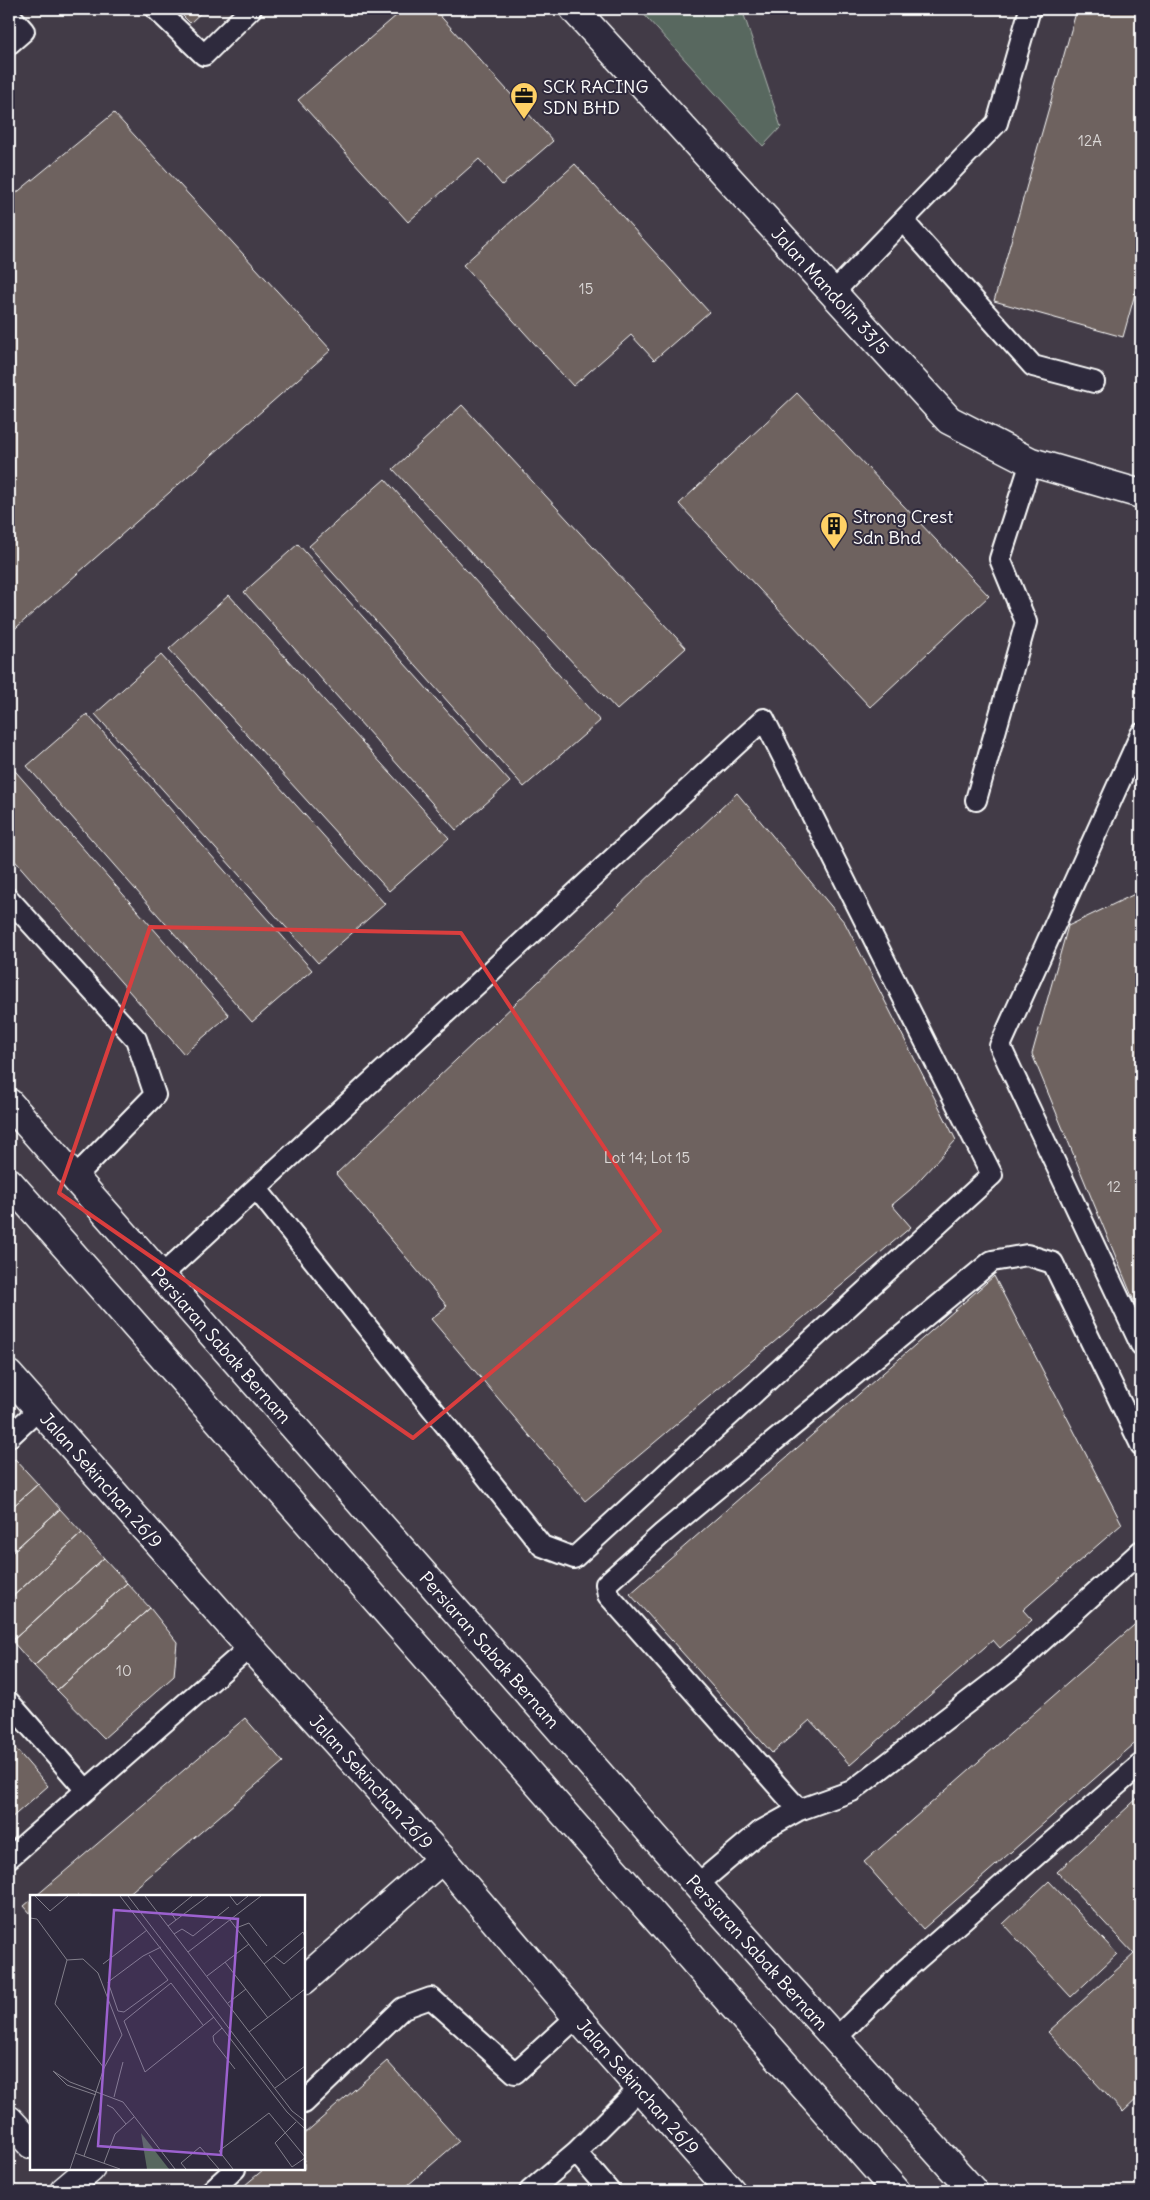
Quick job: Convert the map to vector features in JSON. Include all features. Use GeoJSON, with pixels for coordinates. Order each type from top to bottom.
{"type":"FeatureCollection","features":[{"type":"Feature","properties":{"kind":"street","name":"Jalan Mandolin 33/5"},"geometry":{"type":"LineString","coordinates":[[574,9],[832,294],[950,420],[1031,462],[1141,494]]}},
{"type":"Feature","properties":{"kind":"street","name":"Persiaran Sabak Bernam"},"geometry":{"type":"LineString","coordinates":[[9,1103],[698,1885],[973,2191]]}},
{"type":"Feature","properties":{"kind":"street"},"geometry":{"type":"LineString","coordinates":[[9,1182],[896,2191]]}},
{"type":"Feature","properties":{"kind":"street","name":"Jalan Sekinchan 26/9"},"geometry":{"type":"LineString","coordinates":[[9,1375],[250,1647],[442,1859],[577,2017],[731,2191]]}},
{"type":"Feature","properties":{"kind":"street"},"geometry":{"type":"LineString","coordinates":[[305,1979],[442,1859]]}},
{"type":"Feature","properties":{"kind":"street"},"geometry":{"type":"LineString","coordinates":[[9,2120],[30,2143]]}},
{"type":"Feature","properties":{"kind":"lane"},"geometry":{"type":"LineString","coordinates":[[156,9],[204,54],[251,9]]}},
{"type":"Feature","properties":{"kind":"lane"},"geometry":{"type":"LineString","coordinates":[[832,294],[997,123],[1030,9]]}},
{"type":"Feature","properties":{"kind":"lane"},"geometry":{"type":"LineString","coordinates":[[9,14],[24,31],[9,44]]}},
{"type":"Feature","properties":{"kind":"lane"},"geometry":{"type":"LineString","coordinates":[[903,221],[1033,366],[1094,382]]}},
{"type":"Feature","properties":{"kind":"lane"},"geometry":{"type":"LineString","coordinates":[[976,800],[1026,622],[1000,559],[1031,462]]}},
{"type":"Feature","properties":{"kind":"lane"},"geometry":{"type":"LineString","coordinates":[[161,1276],[256,1188],[764,719],[992,1175],[574,1558],[542,1546],[256,1188]]}},
{"type":"Feature","properties":{"kind":"lane"},"geometry":{"type":"LineString","coordinates":[[1141,734],[1000,1046],[1141,1345]]}},
{"type":"Feature","properties":{"kind":"lane"},"geometry":{"type":"LineString","coordinates":[[9,899],[136,1039],[155,1095],[74,1178]]}},
{"type":"Feature","properties":{"kind":"lane"},"geometry":{"type":"LineString","coordinates":[[799,1810],[608,1596],[606,1584],[663,1532],[992,1261],[1027,1255],[1053,1264],[1141,1445]]}},
{"type":"Feature","properties":{"kind":"lane"},"geometry":{"type":"LineString","coordinates":[[9,1437],[39,1409]]}},
{"type":"Feature","properties":{"kind":"lane"},"geometry":{"type":"LineString","coordinates":[[698,1885],[761,1831],[799,1810],[852,1791],[860,1785],[1012,1668],[1141,1551]]}},
{"type":"Feature","properties":{"kind":"lane"},"geometry":{"type":"LineString","coordinates":[[9,1858],[250,1647]]}},
{"type":"Feature","properties":{"kind":"lane"},"geometry":{"type":"LineString","coordinates":[[9,1702],[86,1790]]}},
{"type":"Feature","properties":{"kind":"lane"},"geometry":{"type":"LineString","coordinates":[[836,2038],[906,1970],[1141,1764]]}},
{"type":"Feature","properties":{"kind":"lane"},"geometry":{"type":"LineString","coordinates":[[305,2102],[403,2008],[432,1998],[515,2073],[577,2017]]}},
{"type":"Feature","properties":{"kind":"lane"},"geometry":{"type":"LineString","coordinates":[[530,2191],[576,2152],[640,2088]]}},
{"type":"Feature","properties":{"kind":"lane"},"geometry":{"type":"LineString","coordinates":[[576,2152],[609,2191]]}},
{"type":"Feature","properties":{"kind":"lane"},"geometry":{"type":"LineString","coordinates":[[211,2191],[234,2170]]}},
{"type":"Feature","properties":{"kind":"highlighted area"},"geometry":{"type":"Polygon","coordinates":[[[150,927],[461,933],[660,1231],[413,1438],[59,1193],[150,927]]]}},
{"type":"Feature","properties":{"kind":"shaded area"},"geometry":{"type":"Polygon","coordinates":[[[9,9],[1141,9],[1141,2191],[9,2191],[9,9]]]}},
{"type":"Feature","properties":{"kind":"green space"},"geometry":{"type":"Polygon","coordinates":[[[639,9],[742,9],[781,127],[763,146],[639,9]]]}},
{"type":"Feature","properties":{"kind":"building"},"geometry":{"type":"Polygon","coordinates":[[[176,9],[205,9],[190,23],[176,9]]]}},
{"type":"Feature","properties":{"kind":"building"},"geometry":{"type":"Polygon","coordinates":[[[404,9],[434,9],[553,141],[502,185],[479,159],[408,222],[298,100],[404,9]]]}},
{"type":"Feature","properties":{"kind":"building"},"geometry":{"type":"Polygon","coordinates":[[[1077,9],[1141,9],[1141,272],[1123,337],[994,301],[1077,9]]]}},
{"type":"Feature","properties":{"kind":"building"},"geometry":{"type":"Polygon","coordinates":[[[114,113],[331,350],[9,634],[9,199],[114,113]]]}},
{"type":"Feature","properties":{"kind":"building"},"geometry":{"type":"Polygon","coordinates":[[[575,164],[709,312],[654,360],[631,335],[573,386],[463,265],[575,164]]]}},
{"type":"Feature","properties":{"kind":"building","name":"Strong Crest Sdn Bhd"},"geometry":{"type":"Polygon","coordinates":[[[797,393],[989,596],[870,707],[679,504],[797,393]]]}},
{"type":"Feature","properties":{"kind":"building"},"geometry":{"type":"Polygon","coordinates":[[[462,405],[686,648],[617,710],[393,469],[462,405]]]}},
{"type":"Feature","properties":{"kind":"building"},"geometry":{"type":"Polygon","coordinates":[[[385,479],[600,721],[524,787],[309,546],[385,479]]]}},
{"type":"Feature","properties":{"kind":"building"},"geometry":{"type":"Polygon","coordinates":[[[298,544],[510,782],[456,830],[244,592],[298,544]]]}},
{"type":"Feature","properties":{"kind":"building"},"geometry":{"type":"Polygon","coordinates":[[[229,595],[449,838],[389,891],[169,649],[229,595]]]}},
{"type":"Feature","properties":{"kind":"building"},"geometry":{"type":"Polygon","coordinates":[[[161,655],[385,904],[318,963],[95,714],[161,655]]]}},
{"type":"Feature","properties":{"kind":"building"},"geometry":{"type":"Polygon","coordinates":[[[87,714],[312,970],[252,1022],[27,766],[87,714]]]}},
{"type":"Feature","properties":{"kind":"building"},"geometry":{"type":"Polygon","coordinates":[[[9,764],[229,1015],[184,1054],[9,854],[9,764]]]}},
{"type":"Feature","properties":{"kind":"building"},"geometry":{"type":"Polygon","coordinates":[[[737,793],[845,923],[956,1140],[911,1189],[892,1205],[911,1227],[585,1501],[431,1319],[447,1306],[336,1174],[737,793]]]}},
{"type":"Feature","properties":{"kind":"building"},"geometry":{"type":"Polygon","coordinates":[[[1141,891],[1141,1318],[1032,1054],[1068,926],[1141,891]]]}},
{"type":"Feature","properties":{"kind":"building"},"geometry":{"type":"Polygon","coordinates":[[[994,1276],[1122,1524],[1023,1610],[1032,1620],[1000,1648],[993,1640],[850,1765],[810,1720],[772,1753],[630,1594],[994,1276]]]}},
{"type":"Feature","properties":{"kind":"building"},"geometry":{"type":"Polygon","coordinates":[[[15,1459],[38,1484],[9,1510],[9,1465],[15,1459]]]}},
{"type":"Feature","properties":{"kind":"building"},"geometry":{"type":"Polygon","coordinates":[[[38,1484],[60,1509],[9,1555],[9,1510],[38,1484]]]}},
{"type":"Feature","properties":{"kind":"building"},"geometry":{"type":"Polygon","coordinates":[[[60,1509],[82,1533],[9,1600],[9,1555],[60,1509]]]}},
{"type":"Feature","properties":{"kind":"building"},"geometry":{"type":"Polygon","coordinates":[[[82,1533],[104,1558],[12,1641],[9,1637],[9,1600],[82,1533]]]}},
{"type":"Feature","properties":{"kind":"building"},"geometry":{"type":"Polygon","coordinates":[[[104,1558],[127,1583],[34,1666],[12,1641],[104,1558]]]}},
{"type":"Feature","properties":{"kind":"building"},"geometry":{"type":"Polygon","coordinates":[[[127,1583],[150,1608],[57,1690],[34,1666],[127,1583]]]}},
{"type":"Feature","properties":{"kind":"building"},"geometry":{"type":"Polygon","coordinates":[[[150,1608],[177,1642],[174,1676],[104,1738],[57,1690],[150,1608]]]}},
{"type":"Feature","properties":{"kind":"building"},"geometry":{"type":"Polygon","coordinates":[[[1141,1619],[1141,1738],[923,1929],[864,1862],[1141,1619]]]}},
{"type":"Feature","properties":{"kind":"building"},"geometry":{"type":"Polygon","coordinates":[[[245,1718],[283,1762],[127,1895],[37,1895],[245,1718]]]}},
{"type":"Feature","properties":{"kind":"building"},"geometry":{"type":"Polygon","coordinates":[[[9,1741],[16,1749],[9,1755],[9,1741]]]}},
{"type":"Feature","properties":{"kind":"building"},"geometry":{"type":"Polygon","coordinates":[[[16,1749],[48,1786],[9,1820],[9,1755],[16,1749]]]}},
{"type":"Feature","properties":{"kind":"building"},"geometry":{"type":"Polygon","coordinates":[[[1141,1795],[1141,2095],[1123,2112],[1048,2032],[1134,1954],[1057,1872],[1141,1795]]]}},
{"type":"Feature","properties":{"kind":"building"},"geometry":{"type":"Polygon","coordinates":[[[1049,1881],[1117,1954],[1071,1997],[1003,1924],[1049,1881]]]}},
{"type":"Feature","properties":{"kind":"building"},"geometry":{"type":"Polygon","coordinates":[[[30,1901],[30,1913],[24,1906],[30,1901]]]}},
{"type":"Feature","properties":{"kind":"building"},"geometry":{"type":"Polygon","coordinates":[[[387,2061],[459,2141],[401,2191],[238,2191],[263,2170],[305,2170],[305,2133],[387,2061]]]}},
{"type":"Feature","properties":{"kind":"place","name":"SCK RACING SDN BHD"},"geometry":{"type":"Point","coordinates":[524,120]}},
{"type":"Feature","properties":{"kind":"place","name":"Strong Crest Sdn Bhd"},"geometry":{"type":"Point","coordinates":[834,550]}}]}
